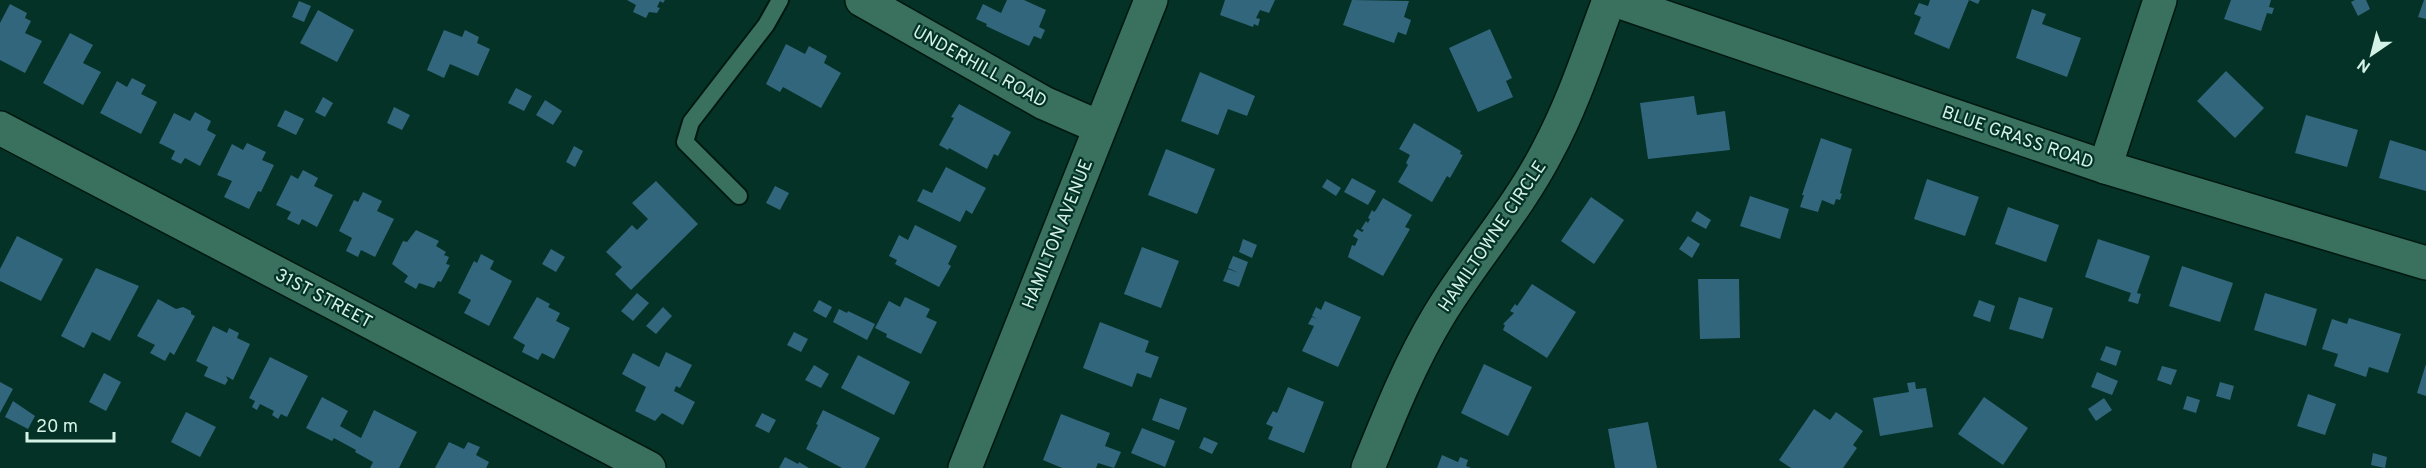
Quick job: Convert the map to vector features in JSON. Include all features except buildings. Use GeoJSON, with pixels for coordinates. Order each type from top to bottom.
{"type":"FeatureCollection","features":[{"type":"Feature","properties":{"kind":"street","name":"UNDERHILL ROAD"},"geometry":{"type":"LineString","coordinates":[[862,0],[1044,103],[1099,127]]}},
{"type":"Feature","properties":{"kind":"street","name":"HAMILTON AVENUE"},"geometry":{"type":"LineString","coordinates":[[965,468],[1151,0]]}},
{"type":"Feature","properties":{"kind":"street","name":"HAMILTOWNE CIRCLE"},"geometry":{"type":"LineString","coordinates":[[1368,468],[1389,414],[1438,317],[1517,202],[1548,151],[1576,87],[1609,0]]}},
{"type":"Feature","properties":{"kind":"street","name":"BLUE GRASS ROAD"},"geometry":{"type":"LineString","coordinates":[[1614,0],[2105,166],[2426,263]]}},
{"type":"Feature","properties":{"kind":"street"},"geometry":{"type":"LineString","coordinates":[[2105,166],[2160,0]]}},
{"type":"Feature","properties":{"kind":"street","name":"31ST STREET"},"geometry":{"type":"LineString","coordinates":[[0,128],[649,468]]}},
{"type":"Feature","properties":{"kind":"lane"},"geometry":{"type":"LineString","coordinates":[[739,195],[685,142],[691,122],[766,25],[780,0]]}}]}
